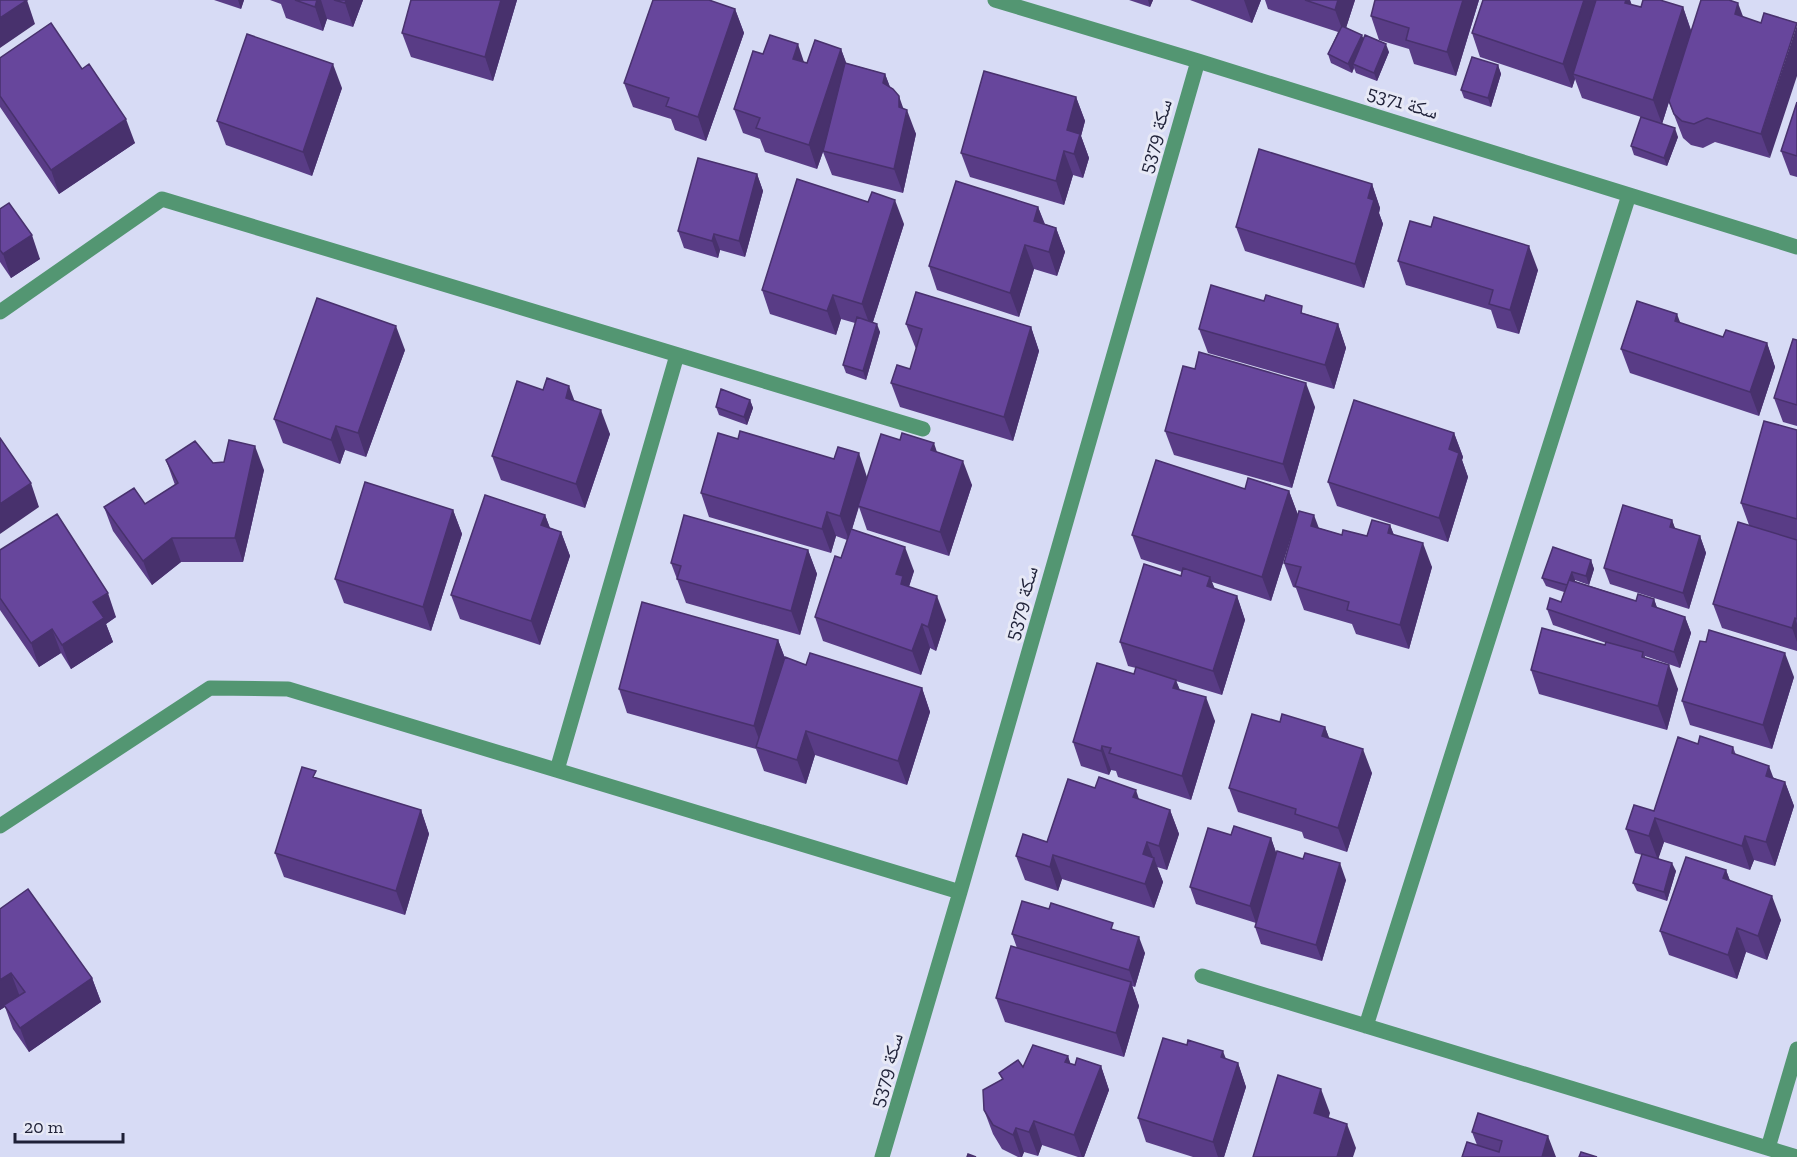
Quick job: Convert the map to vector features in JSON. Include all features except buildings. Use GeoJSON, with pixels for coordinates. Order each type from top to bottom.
{"type":"FeatureCollection","features":[{"type":"Feature","properties":{"kind":"street","name":"سكة 5371"},"geometry":{"type":"LineString","coordinates":[[995,0],[1198,60],[1797,247]]}},
{"type":"Feature","properties":{"kind":"street","name":"سكة 5379"},"geometry":{"type":"LineString","coordinates":[[882,1157],[1198,60]]}},
{"type":"Feature","properties":{"kind":"street"},"geometry":{"type":"LineString","coordinates":[[1366,1026],[1629,195]]}},
{"type":"Feature","properties":{"kind":"street"},"geometry":{"type":"LineString","coordinates":[[0,312],[162,199],[923,429]]}},
{"type":"Feature","properties":{"kind":"street"},"geometry":{"type":"LineString","coordinates":[[556,770],[677,355]]}},
{"type":"Feature","properties":{"kind":"street"},"geometry":{"type":"LineString","coordinates":[[0,826],[210,688],[288,689],[960,892]]}},
{"type":"Feature","properties":{"kind":"street"},"geometry":{"type":"LineString","coordinates":[[1202,975],[1797,1156]]}},
{"type":"Feature","properties":{"kind":"street"},"geometry":{"type":"LineString","coordinates":[[1768,1148],[1797,1049]]}}]}
